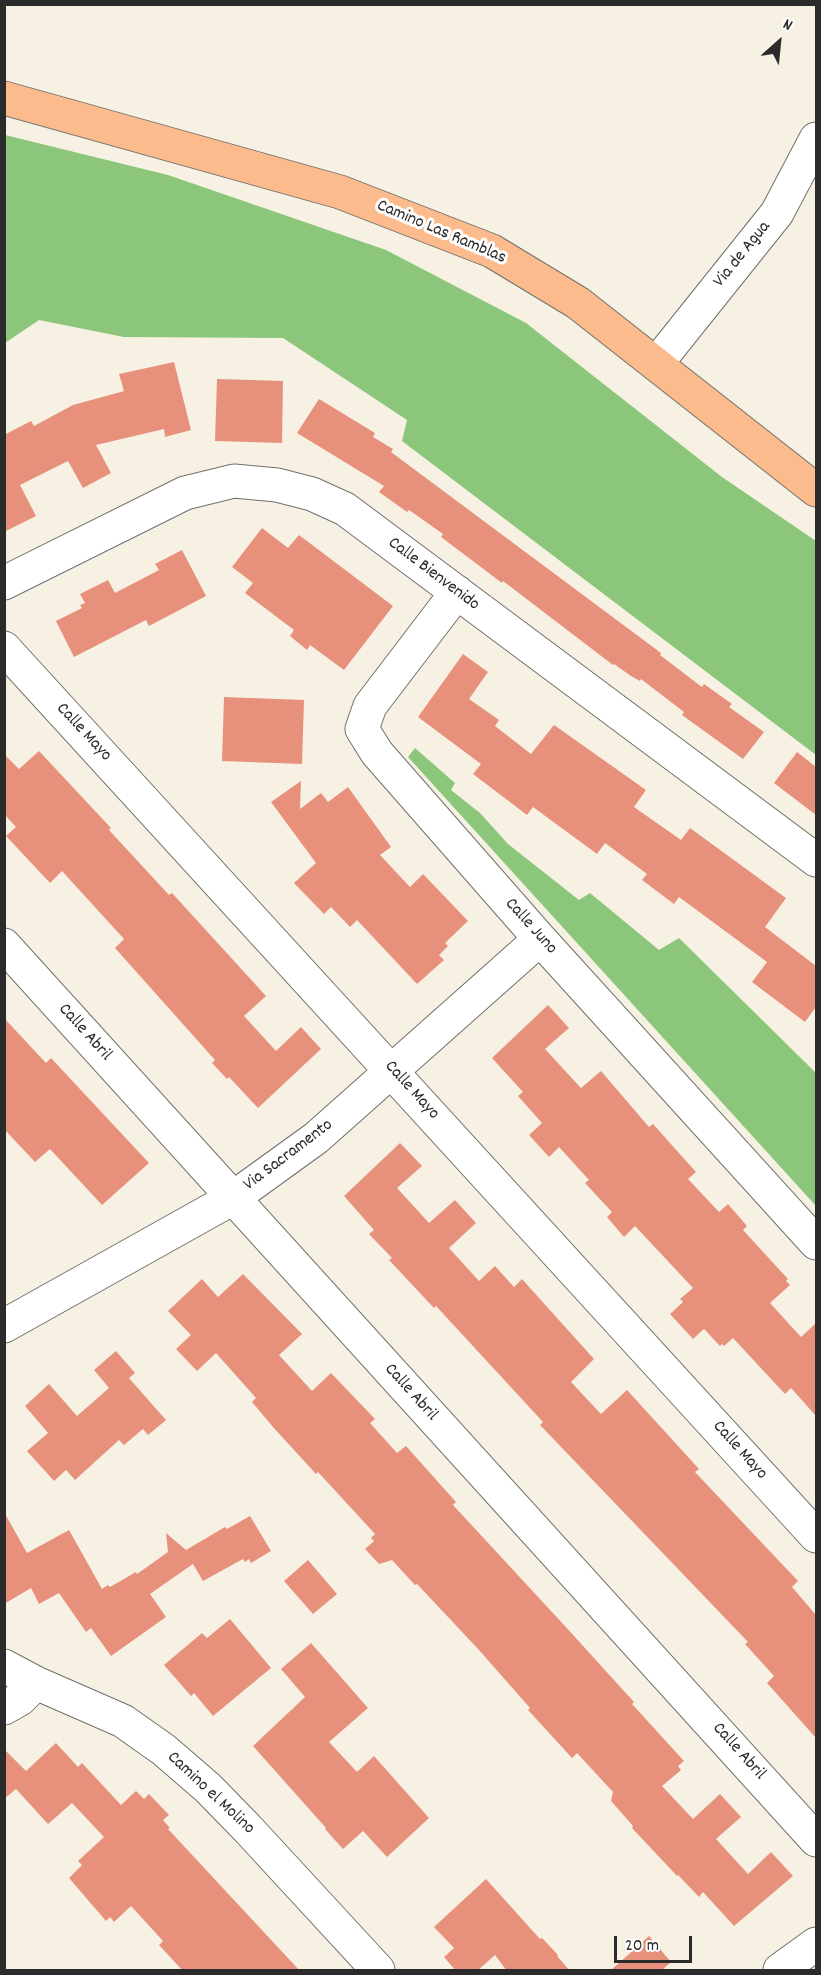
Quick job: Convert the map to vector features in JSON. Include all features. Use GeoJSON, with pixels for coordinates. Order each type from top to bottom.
{"type":"FeatureCollection","features":[{"type":"Feature","properties":{"kind":"main road","name":"Camino Las Ramblas"},"geometry":{"type":"LineString","coordinates":[[4,98],[340,192],[492,251],[578,303],[816,490]]}},
{"type":"Feature","properties":{"kind":"street","name":"Via de Agua"},"geometry":{"type":"LineString","coordinates":[[657,363],[777,213],[816,139]]}},
{"type":"Feature","properties":{"kind":"street","name":"Calle Bienvenido"},"geometry":{"type":"LineString","coordinates":[[4,583],[185,493],[234,481],[277,485],[312,494],[345,509],[816,860]]}},
{"type":"Feature","properties":{"kind":"street","name":"Calle Juno"},"geometry":{"type":"LineString","coordinates":[[457,592],[370,706],[362,729],[377,753],[540,939],[816,1244]]}},
{"type":"Feature","properties":{"kind":"street","name":"Calle Mayo"},"geometry":{"type":"LineString","coordinates":[[4,648],[816,1536]]}},
{"type":"Feature","properties":{"kind":"street","name":"Via Sacramento"},"geometry":{"type":"LineString","coordinates":[[4,1326],[233,1198],[316,1138],[540,939]]}},
{"type":"Feature","properties":{"kind":"street","name":"Calle Abril"},"geometry":{"type":"LineString","coordinates":[[4,945],[816,1840]]}},
{"type":"Feature","properties":{"kind":"street","name":"Camino el Molino"},"geometry":{"type":"LineString","coordinates":[[4,1666],[123,1722],[164,1750],[208,1788],[247,1828],[378,1971]]}},
{"type":"Feature","properties":{"kind":"street"},"geometry":{"type":"LineString","coordinates":[[4,1708],[20,1700],[36,1683]]}},
{"type":"Feature","properties":{"kind":"street"},"geometry":{"type":"LineString","coordinates":[[780,1971],[816,1944]]}},
{"type":"Feature","properties":{"kind":"green space"},"geometry":{"type":"Polygon","coordinates":[[[5,135],[168,175],[386,250],[526,323],[722,477],[816,541],[816,755],[402,441],[407,420],[283,338],[124,337],[39,320],[5,343],[5,135]]]}},
{"type":"Feature","properties":{"kind":"green space"},"geometry":{"type":"Polygon","coordinates":[[[415,748],[455,783],[451,790],[480,813],[508,844],[579,900],[590,893],[659,950],[679,938],[816,1073],[816,1206],[408,757],[415,748]]]}},
{"type":"Feature","properties":{"kind":"building"},"geometry":{"type":"Polygon","coordinates":[[[174,362],[191,430],[165,437],[164,429],[96,445],[111,473],[83,488],[68,461],[20,485],[36,516],[4,532],[4,435],[31,421],[34,426],[73,405],[124,391],[119,374],[174,362]]]}},
{"type":"Feature","properties":{"kind":"building"},"geometry":{"type":"Polygon","coordinates":[[[217,379],[283,381],[282,443],[215,441],[217,379]]]}},
{"type":"Feature","properties":{"kind":"building"},"geometry":{"type":"Polygon","coordinates":[[[319,399],[375,433],[373,437],[393,449],[391,452],[661,653],[660,655],[702,687],[704,684],[732,704],[729,707],[764,732],[743,759],[682,715],[684,712],[641,679],[640,681],[613,665],[441,537],[443,534],[379,492],[384,486],[297,433],[319,399]]]}},
{"type":"Feature","properties":{"kind":"building"},"geometry":{"type":"Polygon","coordinates":[[[262,528],[288,548],[299,535],[393,606],[344,670],[310,645],[307,650],[290,636],[294,630],[245,593],[253,583],[232,567],[262,528]]]}},
{"type":"Feature","properties":{"kind":"building"},"geometry":{"type":"Polygon","coordinates":[[[182,550],[206,596],[149,626],[146,620],[74,657],[56,621],[82,608],[80,605],[85,603],[80,594],[108,580],[115,593],[159,570],[155,564],[182,550]]]}},
{"type":"Feature","properties":{"kind":"building"},"geometry":{"type":"Polygon","coordinates":[[[463,654],[488,672],[469,699],[499,720],[495,726],[531,754],[554,725],[646,790],[634,807],[681,840],[690,828],[786,898],[765,927],[816,966],[816,1007],[805,1022],[752,982],[767,962],[679,897],[674,904],[642,880],[647,874],[605,843],[597,854],[533,807],[527,815],[473,774],[481,764],[418,717],[463,654]]]}},
{"type":"Feature","properties":{"kind":"building"},"geometry":{"type":"Polygon","coordinates":[[[224,697],[304,700],[302,764],[222,761],[224,697]]]}},
{"type":"Feature","properties":{"kind":"building"},"geometry":{"type":"Polygon","coordinates":[[[39,751],[111,828],[109,830],[169,895],[172,893],[266,996],[244,1016],[276,1051],[301,1027],[321,1049],[258,1108],[229,1077],[227,1079],[212,1063],[215,1060],[115,948],[124,939],[62,871],[50,883],[6,836],[16,827],[4,814],[4,754],[19,769],[39,751]]]}},
{"type":"Feature","properties":{"kind":"building"},"geometry":{"type":"Polygon","coordinates":[[[797,752],[816,767],[816,815],[774,783],[797,752]]]}},
{"type":"Feature","properties":{"kind":"building"},"geometry":{"type":"Polygon","coordinates":[[[301,781],[300,809],[321,793],[328,802],[348,787],[391,847],[380,855],[410,887],[423,874],[468,921],[445,943],[448,946],[439,955],[444,960],[417,984],[357,920],[350,927],[331,907],[324,914],[294,883],[316,863],[271,802],[301,781]]]}},
{"type":"Feature","properties":{"kind":"building"},"geometry":{"type":"Polygon","coordinates":[[[548,1005],[569,1028],[545,1049],[581,1088],[601,1071],[649,1127],[653,1124],[696,1172],[688,1179],[719,1212],[728,1204],[747,1226],[743,1230],[788,1279],[786,1281],[790,1285],[770,1303],[801,1337],[816,1323],[816,1416],[791,1388],[785,1394],[733,1338],[724,1346],[722,1344],[720,1346],[704,1329],[693,1339],[670,1314],[683,1302],[680,1299],[693,1288],[635,1226],[624,1237],[607,1217],[612,1212],[585,1183],[589,1180],[559,1147],[549,1157],[529,1135],[542,1123],[518,1096],[523,1092],[492,1058],[548,1005]]]}},
{"type":"Feature","properties":{"kind":"building"},"geometry":{"type":"Polygon","coordinates":[[[4,1018],[46,1063],[51,1058],[149,1163],[102,1205],[50,1149],[35,1162],[4,1129],[4,1018]]]}},
{"type":"Feature","properties":{"kind":"building"},"geometry":{"type":"Polygon","coordinates":[[[400,1143],[422,1166],[397,1188],[429,1223],[455,1200],[476,1223],[449,1248],[479,1281],[495,1266],[514,1287],[522,1279],[594,1359],[571,1382],[601,1414],[627,1390],[699,1469],[695,1472],[798,1581],[792,1587],[816,1615],[816,1738],[767,1683],[774,1676],[745,1644],[748,1642],[540,1425],[543,1422],[436,1306],[434,1308],[389,1260],[392,1258],[369,1234],[374,1230],[344,1196],[400,1143]]]}},
{"type":"Feature","properties":{"kind":"building"},"geometry":{"type":"Polygon","coordinates":[[[243,1274],[302,1334],[279,1355],[312,1391],[331,1373],[375,1419],[370,1423],[397,1453],[406,1446],[456,1502],[453,1505],[634,1702],[632,1704],[684,1761],[678,1766],[681,1770],[662,1786],[693,1819],[720,1794],[741,1817],[716,1839],[748,1874],[771,1852],[793,1876],[734,1926],[703,1892],[699,1897],[677,1876],[632,1828],[633,1826],[611,1801],[613,1792],[577,1753],[572,1758],[528,1710],[530,1708],[479,1650],[417,1584],[415,1585],[392,1560],[379,1564],[365,1549],[374,1541],[371,1538],[375,1534],[273,1427],[252,1402],[256,1398],[216,1353],[197,1371],[176,1349],[191,1335],[168,1311],[202,1279],[218,1297],[243,1274]]]}},
{"type":"Feature","properties":{"kind":"building"},"geometry":{"type":"Polygon","coordinates":[[[116,1351],[135,1373],[129,1378],[166,1420],[148,1435],[143,1429],[124,1445],[119,1440],[75,1480],[66,1470],[54,1481],[27,1451],[48,1433],[25,1406],[49,1384],[77,1416],[109,1388],[94,1370],[116,1351]]]}},
{"type":"Feature","properties":{"kind":"building"},"geometry":{"type":"Polygon","coordinates":[[[4,1512],[27,1553],[69,1530],[102,1589],[136,1572],[137,1574],[168,1552],[166,1533],[186,1550],[225,1527],[227,1529],[250,1516],[271,1551],[251,1563],[249,1559],[245,1562],[243,1559],[203,1581],[193,1564],[150,1594],[166,1617],[111,1656],[91,1628],[86,1632],[59,1593],[39,1604],[31,1588],[4,1604],[4,1512]]]}},
{"type":"Feature","properties":{"kind":"building"},"geometry":{"type":"Polygon","coordinates":[[[308,1560],[337,1594],[313,1614],[284,1581],[308,1560]]]}},
{"type":"Feature","properties":{"kind":"building"},"geometry":{"type":"Polygon","coordinates":[[[230,1619],[271,1668],[213,1716],[194,1693],[191,1696],[164,1665],[202,1633],[207,1638],[230,1619]]]}},
{"type":"Feature","properties":{"kind":"building"},"geometry":{"type":"Polygon","coordinates":[[[311,1643],[368,1708],[329,1742],[357,1772],[374,1756],[429,1818],[387,1857],[363,1831],[343,1849],[253,1746],[305,1697],[281,1669],[311,1643]]]}},
{"type":"Feature","properties":{"kind":"building"},"geometry":{"type":"Polygon","coordinates":[[[56,1743],[78,1767],[82,1763],[121,1805],[136,1791],[144,1799],[149,1794],[169,1815],[163,1820],[170,1828],[168,1829],[300,1971],[183,1971],[159,1945],[163,1941],[131,1906],[114,1922],[110,1917],[106,1921],[69,1878],[82,1865],[78,1861],[104,1837],[72,1803],[48,1824],[16,1789],[4,1799],[4,1749],[26,1771],[56,1743]]]}},
{"type":"Feature","properties":{"kind":"building"},"geometry":{"type":"Polygon","coordinates":[[[486,1879],[540,1939],[542,1938],[558,1955],[570,1971],[507,1971],[495,1955],[477,1971],[456,1971],[444,1957],[454,1948],[434,1927],[486,1879]]]}},
{"type":"Feature","properties":{"kind":"building"},"geometry":{"type":"Polygon","coordinates":[[[649,1936],[671,1962],[661,1971],[610,1971],[649,1936]]]}}]}
